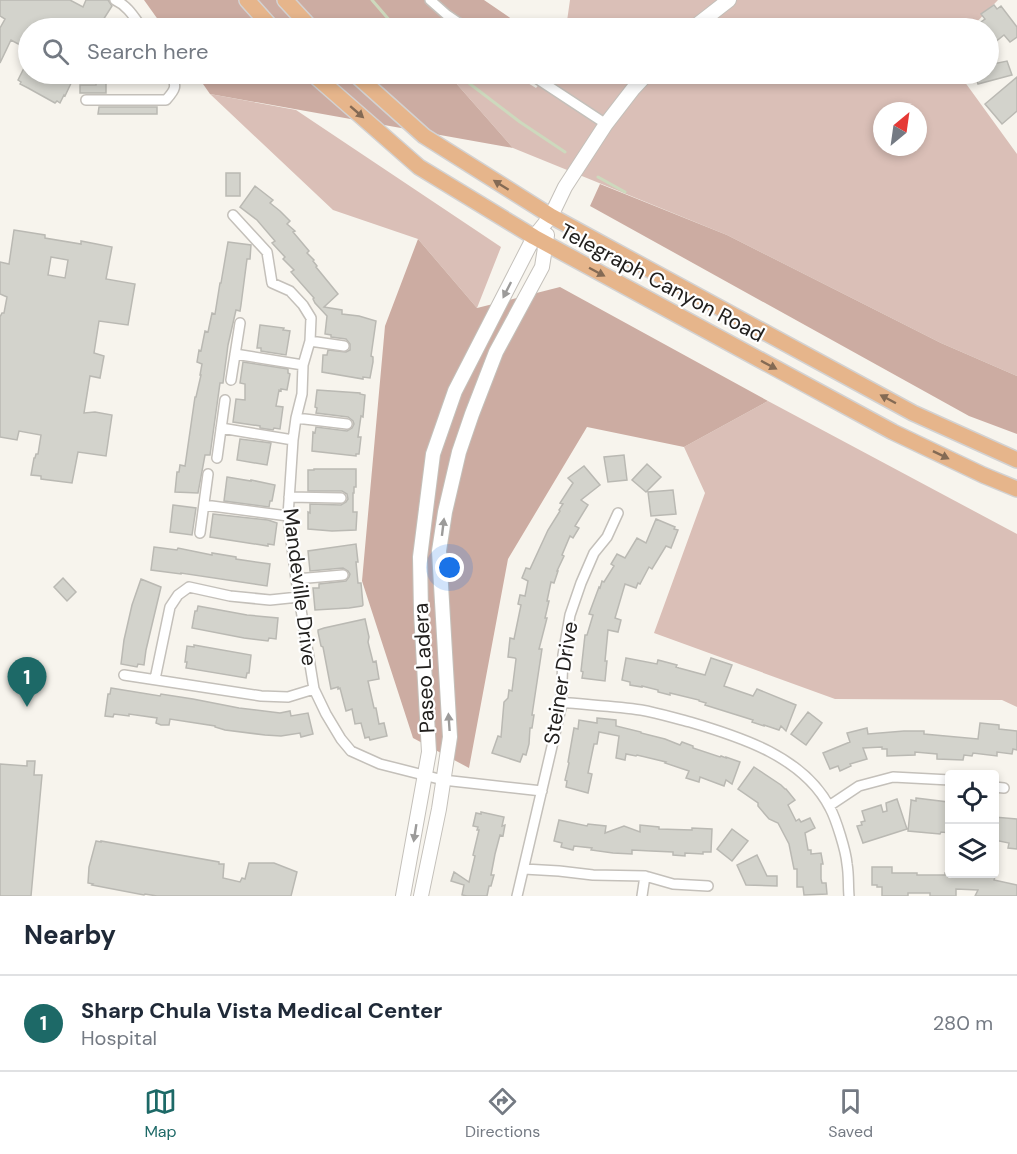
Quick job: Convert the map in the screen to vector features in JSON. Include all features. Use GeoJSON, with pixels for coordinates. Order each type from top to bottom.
{"type":"FeatureCollection","features":[{"type":"Feature","properties":{"kind":"main road"},"geometry":{"type":"LineString","coordinates":[[247,0],[263,18]]}},
{"type":"Feature","properties":{"kind":"main road"},"geometry":{"type":"LineString","coordinates":[[285,0],[302,18]]}},
{"type":"Feature","properties":{"kind":"main road"},"geometry":{"type":"LineString","coordinates":[[706,18],[729,0]]}},
{"type":"Feature","properties":{"kind":"main road","name":"Telegraph Canyon Road"},"geometry":{"type":"LineString","coordinates":[[324,84],[419,167],[540,241],[893,432],[982,475],[1017,489]]}},
{"type":"Feature","properties":{"kind":"main road","name":"Telegraph Canyon Road"},"geometry":{"type":"LineString","coordinates":[[366,84],[424,136],[551,216],[914,413],[1017,460]]}},
{"type":"Feature","properties":{"kind":"main road","name":"Paseo Ladera"},"geometry":{"type":"LineString","coordinates":[[403,896],[429,752],[420,557],[433,454],[455,391],[540,241],[565,187],[606,124],[638,84]]}},
{"type":"Feature","properties":{"kind":"main road","name":"Paseo Ladera"},"geometry":{"type":"LineString","coordinates":[[421,896],[439,808],[450,737],[440,551],[445,512],[459,452],[496,352],[542,267],[540,241]]}},
{"type":"Feature","properties":{"kind":"street"},"geometry":{"type":"LineString","coordinates":[[115,0],[122,3],[135,18]]}},
{"type":"Feature","properties":{"kind":"street"},"geometry":{"type":"LineString","coordinates":[[430,0],[451,18]]}},
{"type":"Feature","properties":{"kind":"street"},"geometry":{"type":"LineString","coordinates":[[86,99],[166,100],[174,91],[175,84]]}},
{"type":"Feature","properties":{"kind":"street"},"geometry":{"type":"LineString","coordinates":[[545,84],[606,124]]}},
{"type":"Feature","properties":{"kind":"street","name":"Mandeville Drive"},"geometry":{"type":"LineString","coordinates":[[233,215],[267,252],[272,283],[290,291],[311,318],[310,341],[303,365],[302,394],[293,440],[288,516],[314,689],[336,730],[351,751],[380,764],[443,780],[542,791]]}},
{"type":"Feature","properties":{"kind":"street"},"geometry":{"type":"LineString","coordinates":[[231,380],[240,323]]}},
{"type":"Feature","properties":{"kind":"street"},"geometry":{"type":"LineString","coordinates":[[310,341],[344,346]]}},
{"type":"Feature","properties":{"kind":"street"},"geometry":{"type":"LineString","coordinates":[[235,354],[303,365]]}},
{"type":"Feature","properties":{"kind":"street"},"geometry":{"type":"LineString","coordinates":[[217,458],[225,400]]}},
{"type":"Feature","properties":{"kind":"street"},"geometry":{"type":"LineString","coordinates":[[296,418],[347,423]]}},
{"type":"Feature","properties":{"kind":"street"},"geometry":{"type":"LineString","coordinates":[[221,428],[293,440]]}},
{"type":"Feature","properties":{"kind":"street"},"geometry":{"type":"LineString","coordinates":[[200,533],[208,474]]}},
{"type":"Feature","properties":{"kind":"street"},"geometry":{"type":"LineString","coordinates":[[289,498],[341,498]]}},
{"type":"Feature","properties":{"kind":"street"},"geometry":{"type":"LineString","coordinates":[[204,505],[288,516]]}},
{"type":"Feature","properties":{"kind":"street","name":"Steiner Drive"},"geometry":{"type":"LineString","coordinates":[[517,896],[561,708],[562,655],[570,615],[594,553],[607,537],[618,513]]}},
{"type":"Feature","properties":{"kind":"street"},"geometry":{"type":"LineString","coordinates":[[296,579],[343,575]]}},
{"type":"Feature","properties":{"kind":"street"},"geometry":{"type":"LineString","coordinates":[[155,679],[170,607],[178,595],[189,588],[230,596],[270,600],[299,597]]}},
{"type":"Feature","properties":{"kind":"street"},"geometry":{"type":"LineString","coordinates":[[124,675],[261,696],[288,697],[314,689]]}},
{"type":"Feature","properties":{"kind":"street"},"geometry":{"type":"LineString","coordinates":[[560,702],[643,711],[720,730],[765,749],[786,761],[810,782],[829,806],[847,862],[849,896]]}},
{"type":"Feature","properties":{"kind":"street"},"geometry":{"type":"LineString","coordinates":[[829,806],[859,786],[893,777],[945,780]]}},
{"type":"Feature","properties":{"kind":"street"},"geometry":{"type":"LineString","coordinates":[[524,869],[593,875],[645,876],[673,884],[708,886]]}},
{"type":"Feature","properties":{"kind":"street"},"geometry":{"type":"LineString","coordinates":[[642,896],[645,876]]}},
{"type":"Feature","properties":{"kind":"shaded area"},"geometry":{"type":"Polygon","coordinates":[[[144,0],[484,0],[510,18],[157,18],[144,0]]]}},
{"type":"Feature","properties":{"kind":"shaded area"},"geometry":{"type":"Polygon","coordinates":[[[570,0],[998,0],[981,18],[567,18],[570,0]]]}},
{"type":"Feature","properties":{"kind":"shaded area"},"geometry":{"type":"Polygon","coordinates":[[[203,84],[457,84],[513,148],[210,94],[203,84]]]}},
{"type":"Feature","properties":{"kind":"shaded area"},"geometry":{"type":"Polygon","coordinates":[[[457,84],[529,84],[536,88],[539,84],[966,84],[1017,154],[1017,376],[941,343],[727,235],[513,148],[457,84]]]}},
{"type":"Feature","properties":{"kind":"shaded area"},"geometry":{"type":"Polygon","coordinates":[[[210,94],[296,110],[501,247],[477,308],[418,239],[333,210],[210,94]]]}},
{"type":"Feature","properties":{"kind":"shaded area"},"geometry":{"type":"Polygon","coordinates":[[[600,184],[727,235],[941,343],[1017,376],[1017,434],[969,416],[590,206],[600,184]]]}},
{"type":"Feature","properties":{"kind":"shaded area"},"geometry":{"type":"Polygon","coordinates":[[[418,239],[477,308],[560,287],[768,401],[684,447],[587,427],[508,559],[469,768],[413,738],[362,581],[385,326],[418,239]]]}},
{"type":"Feature","properties":{"kind":"shaded area"},"geometry":{"type":"Polygon","coordinates":[[[768,401],[1017,534],[1017,707],[1002,700],[835,699],[654,633],[705,493],[684,447],[768,401]]]}},
{"type":"Feature","properties":{"kind":"building"},"geometry":{"type":"Polygon","coordinates":[[[0,0],[70,0],[83,7],[86,0],[108,0],[112,6],[104,18],[18,18],[18,44],[11,40],[0,63],[0,28],[5,19],[0,16],[0,0]]]}},
{"type":"Feature","properties":{"kind":"building"},"geometry":{"type":"Polygon","coordinates":[[[994,5],[997,9],[1001,6],[1017,27],[1017,37],[1010,42],[1004,35],[999,39],[999,18],[984,18],[981,14],[994,5]]]}},
{"type":"Feature","properties":{"kind":"building"},"geometry":{"type":"Polygon","coordinates":[[[1007,61],[1012,75],[999,78],[999,63],[1007,61]]]}},
{"type":"Feature","properties":{"kind":"building"},"geometry":{"type":"Polygon","coordinates":[[[1017,77],[1017,111],[1002,124],[985,104],[1017,77]]]}},
{"type":"Feature","properties":{"kind":"building"},"geometry":{"type":"Polygon","coordinates":[[[20,84],[71,84],[60,103],[57,101],[55,103],[20,84]]]}},
{"type":"Feature","properties":{"kind":"building"},"geometry":{"type":"Polygon","coordinates":[[[106,84],[106,93],[80,93],[80,85],[106,84]]]}},
{"type":"Feature","properties":{"kind":"building"},"geometry":{"type":"Polygon","coordinates":[[[99,107],[157,107],[157,114],[98,114],[99,107]]]}},
{"type":"Feature","properties":{"kind":"building"},"geometry":{"type":"Polygon","coordinates":[[[226,173],[240,173],[240,196],[226,196],[226,173]]]}},
{"type":"Feature","properties":{"kind":"building"},"geometry":{"type":"Polygon","coordinates":[[[255,186],[273,200],[270,203],[290,221],[287,224],[295,231],[293,232],[309,251],[307,253],[314,260],[316,267],[338,294],[324,307],[342,310],[342,314],[376,321],[370,378],[363,377],[363,379],[322,372],[323,355],[327,355],[328,350],[346,352],[350,350],[350,344],[346,339],[325,334],[327,316],[291,272],[294,270],[272,243],[275,241],[257,220],[240,207],[255,186]]]}},
{"type":"Feature","properties":{"kind":"building"},"geometry":{"type":"Polygon","coordinates":[[[14,230],[45,235],[45,238],[81,244],[81,241],[112,247],[106,279],[135,284],[128,325],[99,321],[94,353],[104,356],[100,378],[90,376],[84,413],[112,415],[106,456],[78,452],[72,483],[41,479],[41,476],[31,475],[41,435],[19,431],[17,440],[0,437],[0,317],[4,313],[7,297],[0,294],[0,262],[9,264],[14,230]],[[51,257],[48,275],[65,278],[68,260],[51,257]]]}},
{"type":"Feature","properties":{"kind":"building"},"geometry":{"type":"Polygon","coordinates":[[[228,242],[251,245],[250,259],[247,259],[240,311],[236,310],[228,345],[223,383],[220,383],[210,455],[205,455],[198,493],[175,492],[177,472],[179,472],[180,465],[185,466],[195,397],[201,375],[202,364],[197,362],[199,350],[201,351],[205,331],[208,332],[212,313],[215,314],[228,242]]]}},
{"type":"Feature","properties":{"kind":"building"},"geometry":{"type":"Polygon","coordinates":[[[260,325],[290,331],[286,355],[261,351],[261,348],[257,348],[260,325]]]}},
{"type":"Feature","properties":{"kind":"building"},"geometry":{"type":"Polygon","coordinates":[[[243,362],[288,369],[290,374],[287,390],[279,390],[276,406],[283,407],[280,429],[274,428],[273,430],[233,422],[236,399],[245,400],[245,384],[240,383],[243,362]]]}},
{"type":"Feature","properties":{"kind":"building"},"geometry":{"type":"Polygon","coordinates":[[[317,390],[365,395],[358,437],[361,437],[359,454],[356,456],[312,451],[313,432],[315,433],[316,427],[347,431],[354,424],[348,417],[316,413],[317,390]]]}},
{"type":"Feature","properties":{"kind":"building"},"geometry":{"type":"Polygon","coordinates":[[[240,439],[271,443],[267,465],[237,460],[240,439]]]}},
{"type":"Feature","properties":{"kind":"building"},"geometry":{"type":"Polygon","coordinates":[[[624,455],[627,480],[608,482],[604,457],[624,455]]]}},
{"type":"Feature","properties":{"kind":"building"},"geometry":{"type":"Polygon","coordinates":[[[647,464],[661,477],[646,492],[632,480],[647,464]]]}},
{"type":"Feature","properties":{"kind":"building"},"geometry":{"type":"Polygon","coordinates":[[[584,466],[600,485],[581,500],[588,505],[575,526],[579,528],[573,538],[570,536],[554,583],[551,582],[545,618],[547,618],[539,649],[542,649],[532,728],[530,728],[526,755],[523,754],[520,762],[492,753],[498,736],[501,737],[504,702],[508,698],[509,690],[512,691],[516,659],[508,657],[510,638],[514,639],[521,605],[518,604],[520,595],[525,596],[528,581],[522,578],[526,568],[530,569],[548,530],[560,511],[563,504],[560,503],[573,483],[568,478],[584,466]]]}},
{"type":"Feature","properties":{"kind":"building"},"geometry":{"type":"Polygon","coordinates":[[[356,469],[353,512],[357,512],[356,530],[308,529],[310,504],[341,505],[348,499],[347,494],[342,491],[308,491],[308,470],[356,469]]]}},
{"type":"Feature","properties":{"kind":"building"},"geometry":{"type":"Polygon","coordinates":[[[227,477],[275,485],[269,507],[224,501],[227,477]]]}},
{"type":"Feature","properties":{"kind":"building"},"geometry":{"type":"Polygon","coordinates":[[[673,490],[676,514],[651,516],[648,492],[673,490]]]}},
{"type":"Feature","properties":{"kind":"building"},"geometry":{"type":"Polygon","coordinates":[[[173,505],[196,508],[192,535],[170,532],[173,505]]]}},
{"type":"Feature","properties":{"kind":"building"},"geometry":{"type":"Polygon","coordinates":[[[213,514],[277,523],[274,545],[210,537],[213,514]]]}},
{"type":"Feature","properties":{"kind":"building"},"geometry":{"type":"Polygon","coordinates":[[[656,519],[678,530],[671,548],[666,546],[652,569],[649,567],[636,588],[625,584],[615,618],[621,620],[618,632],[608,630],[605,681],[582,678],[585,635],[587,635],[593,615],[589,614],[599,587],[614,566],[611,564],[617,554],[625,558],[637,538],[646,543],[656,519]]]}},
{"type":"Feature","properties":{"kind":"building"},"geometry":{"type":"Polygon","coordinates":[[[356,544],[358,583],[361,583],[363,605],[315,610],[313,588],[319,588],[319,584],[346,581],[350,574],[343,568],[310,571],[308,551],[356,544]]]}},
{"type":"Feature","properties":{"kind":"building"},"geometry":{"type":"Polygon","coordinates":[[[154,547],[177,550],[178,548],[270,564],[267,586],[151,570],[154,547]]]}},
{"type":"Feature","properties":{"kind":"building"},"geometry":{"type":"Polygon","coordinates":[[[63,578],[76,592],[67,601],[54,587],[63,578]]]}},
{"type":"Feature","properties":{"kind":"building"},"geometry":{"type":"Polygon","coordinates":[[[141,579],[161,587],[144,665],[138,664],[137,667],[121,664],[132,605],[141,579]]]}},
{"type":"Feature","properties":{"kind":"building"},"geometry":{"type":"Polygon","coordinates":[[[198,606],[278,618],[276,639],[269,638],[268,641],[244,638],[192,628],[198,606]]]}},
{"type":"Feature","properties":{"kind":"building"},"geometry":{"type":"Polygon","coordinates":[[[365,619],[368,642],[373,662],[376,661],[379,679],[368,681],[379,724],[384,723],[387,736],[370,740],[369,737],[365,738],[361,723],[355,724],[352,709],[346,711],[340,688],[331,689],[318,632],[324,628],[365,619]]]}},
{"type":"Feature","properties":{"kind":"building"},"geometry":{"type":"Polygon","coordinates":[[[194,645],[251,655],[249,673],[246,678],[186,668],[187,646],[194,647],[194,645]]]}},
{"type":"Feature","properties":{"kind":"building"},"geometry":{"type":"Polygon","coordinates":[[[626,658],[657,664],[658,660],[705,675],[711,658],[732,665],[724,686],[753,696],[757,689],[796,705],[786,731],[781,726],[779,730],[764,726],[752,722],[753,720],[705,705],[706,703],[699,700],[630,685],[630,682],[622,680],[626,658]]]}},
{"type":"Feature","properties":{"kind":"building"},"geometry":{"type":"Polygon","coordinates":[[[111,688],[239,708],[280,713],[290,711],[291,716],[308,713],[313,734],[301,737],[300,733],[281,736],[265,735],[170,719],[169,725],[161,725],[156,723],[157,718],[129,714],[129,716],[114,714],[113,717],[105,716],[111,688]]]}},
{"type":"Feature","properties":{"kind":"building"},"geometry":{"type":"Polygon","coordinates":[[[808,712],[822,723],[806,745],[791,734],[808,712]]]}},
{"type":"Feature","properties":{"kind":"building"},"geometry":{"type":"Polygon","coordinates":[[[597,718],[616,720],[616,726],[680,745],[682,742],[693,748],[740,762],[732,784],[726,780],[724,786],[700,777],[699,782],[686,778],[689,771],[666,762],[637,755],[626,754],[625,760],[616,758],[619,736],[599,732],[588,773],[592,774],[588,793],[566,787],[567,781],[565,780],[574,728],[578,729],[579,720],[597,723],[597,718]]]}},
{"type":"Feature","properties":{"kind":"building"},"geometry":{"type":"Polygon","coordinates":[[[980,723],[999,725],[999,729],[1017,731],[1017,750],[1013,749],[1012,754],[997,752],[997,756],[973,753],[972,756],[964,755],[963,760],[937,759],[937,754],[915,752],[915,755],[887,756],[887,749],[882,749],[882,747],[863,748],[867,759],[850,764],[851,766],[840,771],[838,766],[830,769],[823,753],[850,742],[847,733],[867,728],[868,734],[924,731],[924,734],[978,739],[980,723]]]}},
{"type":"Feature","properties":{"kind":"building"},"geometry":{"type":"Polygon","coordinates":[[[27,761],[35,761],[34,775],[42,775],[31,896],[0,896],[0,764],[27,766],[27,761]]]}},
{"type":"Feature","properties":{"kind":"building"},"geometry":{"type":"Polygon","coordinates":[[[754,767],[786,789],[795,800],[788,805],[796,821],[799,819],[801,822],[810,818],[815,828],[805,833],[808,850],[811,850],[811,854],[821,853],[823,864],[821,864],[821,879],[822,883],[826,883],[827,894],[804,895],[803,887],[797,887],[797,869],[794,869],[789,844],[778,823],[769,819],[758,803],[738,789],[754,767]]]}},
{"type":"Feature","properties":{"kind":"building"},"geometry":{"type":"Polygon","coordinates":[[[916,798],[945,802],[945,832],[908,831],[911,800],[916,801],[916,798]]]}},
{"type":"Feature","properties":{"kind":"building"},"geometry":{"type":"Polygon","coordinates":[[[897,799],[907,829],[863,843],[857,826],[862,825],[861,822],[865,821],[862,811],[881,805],[883,812],[887,811],[886,803],[897,799]]]}},
{"type":"Feature","properties":{"kind":"building"},"geometry":{"type":"Polygon","coordinates":[[[481,812],[504,817],[502,826],[505,825],[495,854],[491,875],[494,875],[487,896],[467,896],[462,895],[464,885],[451,881],[454,872],[469,882],[479,830],[477,830],[478,827],[473,826],[476,813],[481,814],[481,812]]]}},
{"type":"Feature","properties":{"kind":"building"},"geometry":{"type":"Polygon","coordinates":[[[999,817],[1017,819],[1017,849],[1008,848],[1009,843],[999,841],[999,817]]]}},
{"type":"Feature","properties":{"kind":"building"},"geometry":{"type":"Polygon","coordinates":[[[559,820],[587,826],[588,824],[606,826],[605,833],[624,826],[640,832],[640,825],[659,827],[659,829],[712,829],[711,852],[685,853],[685,856],[673,855],[673,852],[632,850],[632,854],[613,853],[574,846],[573,850],[561,847],[562,843],[554,841],[559,820]]]}},
{"type":"Feature","properties":{"kind":"building"},"geometry":{"type":"Polygon","coordinates":[[[732,829],[748,841],[732,861],[717,849],[732,829]]]}},
{"type":"Feature","properties":{"kind":"building"},"geometry":{"type":"Polygon","coordinates":[[[96,841],[219,862],[219,864],[224,864],[223,878],[240,882],[242,878],[245,879],[249,863],[274,863],[297,872],[291,896],[144,895],[88,883],[89,867],[96,841]]]}},
{"type":"Feature","properties":{"kind":"building"},"geometry":{"type":"Polygon","coordinates":[[[757,855],[767,876],[777,876],[777,886],[746,885],[737,865],[757,855]]]}},
{"type":"Feature","properties":{"kind":"building"},"geometry":{"type":"Polygon","coordinates":[[[872,867],[892,867],[892,873],[945,875],[945,878],[995,878],[994,880],[1017,885],[1017,896],[975,896],[978,890],[956,889],[956,896],[908,893],[908,896],[882,896],[882,887],[872,885],[872,867]]]}},
{"type":"Feature","properties":{"kind":"waterway"},"geometry":{"type":"LineString","coordinates":[[372,0],[388,18]]}},
{"type":"Feature","properties":{"kind":"waterway"},"geometry":{"type":"LineString","coordinates":[[470,84],[520,122],[565,152]]}},
{"type":"Feature","properties":{"kind":"waterway"},"geometry":{"type":"LineString","coordinates":[[598,177],[625,192]]}},
{"type":"Feature","properties":{"kind":"place","name":"Sharp Chula Vista Medical Center"},"geometry":{"type":"Point","coordinates":[27,707]}}]}
